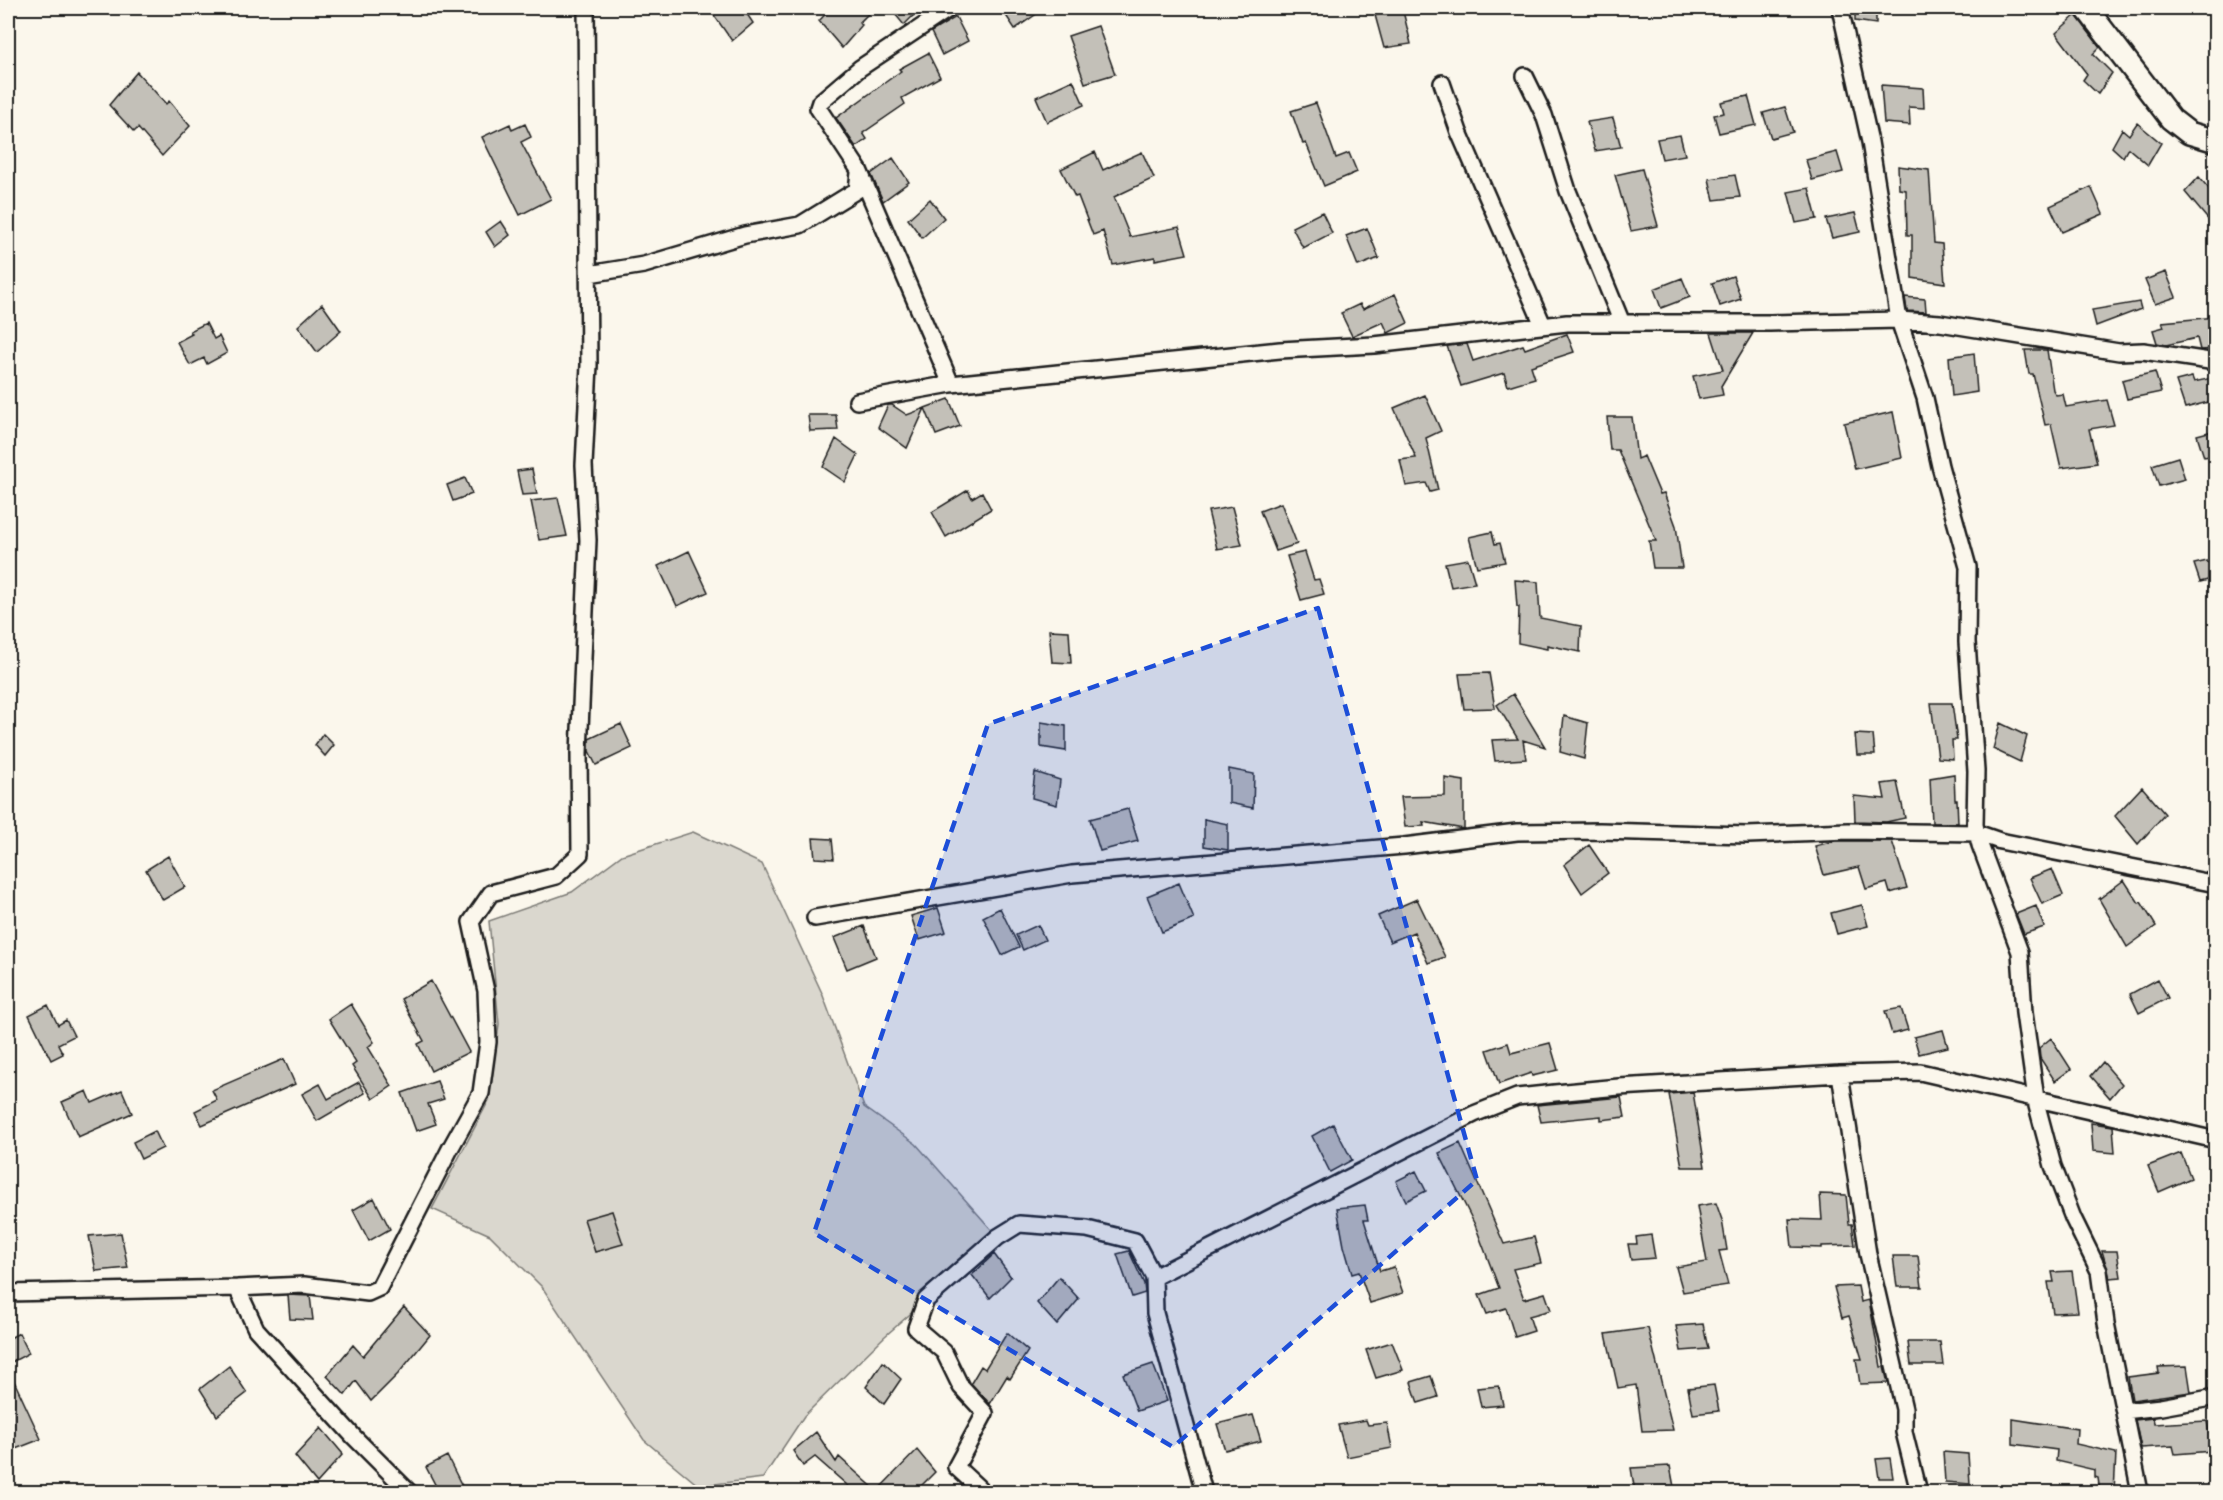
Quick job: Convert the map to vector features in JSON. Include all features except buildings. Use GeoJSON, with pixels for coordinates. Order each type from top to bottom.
{"type":"FeatureCollection","features":[{"type":"Feature","properties":{"kind":"street"},"geometry":{"type":"LineString","coordinates":[[8,1293],[304,1285],[368,1293],[379,1288],[481,1093],[488,1041],[486,991],[471,922],[491,893],[556,876],[580,854],[579,753],[588,540],[584,465],[589,365],[586,8]]}},
{"type":"Feature","properties":{"kind":"street"},"geometry":{"type":"LineString","coordinates":[[950,8],[860,68],[820,102],[818,108],[859,170],[951,384]]}},
{"type":"Feature","properties":{"kind":"street"},"geometry":{"type":"LineString","coordinates":[[1840,8],[1870,142],[1899,320],[1925,398],[1940,465],[1968,567],[1967,642],[1976,771],[1975,825],[1980,845],[2020,952],[2024,1013],[2036,1098],[2053,1166],[2073,1218],[2099,1271],[2106,1323],[2140,1492]]}},
{"type":"Feature","properties":{"kind":"street"},"geometry":{"type":"LineString","coordinates":[[2086,8],[2170,119],[2189,133],[2216,141]]}},
{"type":"Feature","properties":{"kind":"street"},"geometry":{"type":"LineString","coordinates":[[1525,76],[1544,115],[1568,191],[1622,323]]}},
{"type":"Feature","properties":{"kind":"street"},"geometry":{"type":"LineString","coordinates":[[1442,83],[1459,132],[1543,325]]}},
{"type":"Feature","properties":{"kind":"street"},"geometry":{"type":"LineString","coordinates":[[589,274],[644,264],[745,235],[800,225],[857,190],[859,170]]}},
{"type":"Feature","properties":{"kind":"street"},"geometry":{"type":"LineString","coordinates":[[857,401],[951,384],[1280,350],[1374,345],[1567,323],[1770,323],[1899,320],[1940,323],[2119,352],[2143,351],[2216,362]]}},
{"type":"Feature","properties":{"kind":"street"},"geometry":{"type":"LineString","coordinates":[[815,918],[1072,874],[1371,849],[1517,832],[1599,831],[1747,835],[1848,831],[1977,833],[2000,841],[2216,884]]}},
{"type":"Feature","properties":{"kind":"street"},"geometry":{"type":"LineString","coordinates":[[1155,1277],[1474,1114],[1517,1097],[1619,1087],[1840,1074],[1920,1072],[2216,1140]]}},
{"type":"Feature","properties":{"kind":"street"},"geometry":{"type":"LineString","coordinates":[[1840,1074],[1868,1254],[1904,1408],[1904,1432],[1919,1492]]}},
{"type":"Feature","properties":{"kind":"street"},"geometry":{"type":"LineString","coordinates":[[983,1492],[956,1467],[985,1413],[961,1387],[944,1352],[916,1328],[926,1300],[998,1237],[1019,1224],[1087,1229],[1134,1241],[1155,1277],[1155,1313],[1204,1492]]}},
{"type":"Feature","properties":{"kind":"street"},"geometry":{"type":"LineString","coordinates":[[237,1288],[256,1329],[354,1437],[409,1492]]}},
{"type":"Feature","properties":{"kind":"street"},"geometry":{"type":"LineString","coordinates":[[2124,1411],[2216,1397]]}},
{"type":"Feature","properties":{"kind":"highlighted area"},"geometry":{"type":"Polygon","coordinates":[[[1318,608],[1477,1180],[1173,1447],[814,1233],[988,724],[1318,608]]]}},
{"type":"Feature","properties":{"kind":"shaded area"},"geometry":{"type":"Polygon","coordinates":[[[693,832],[762,864],[822,993],[864,1107],[916,1144],[998,1237],[884,1337],[804,1416],[763,1478],[699,1486],[644,1440],[542,1287],[490,1235],[432,1209],[489,1100],[499,1024],[489,921],[572,892],[622,855],[693,832]]]}}]}
